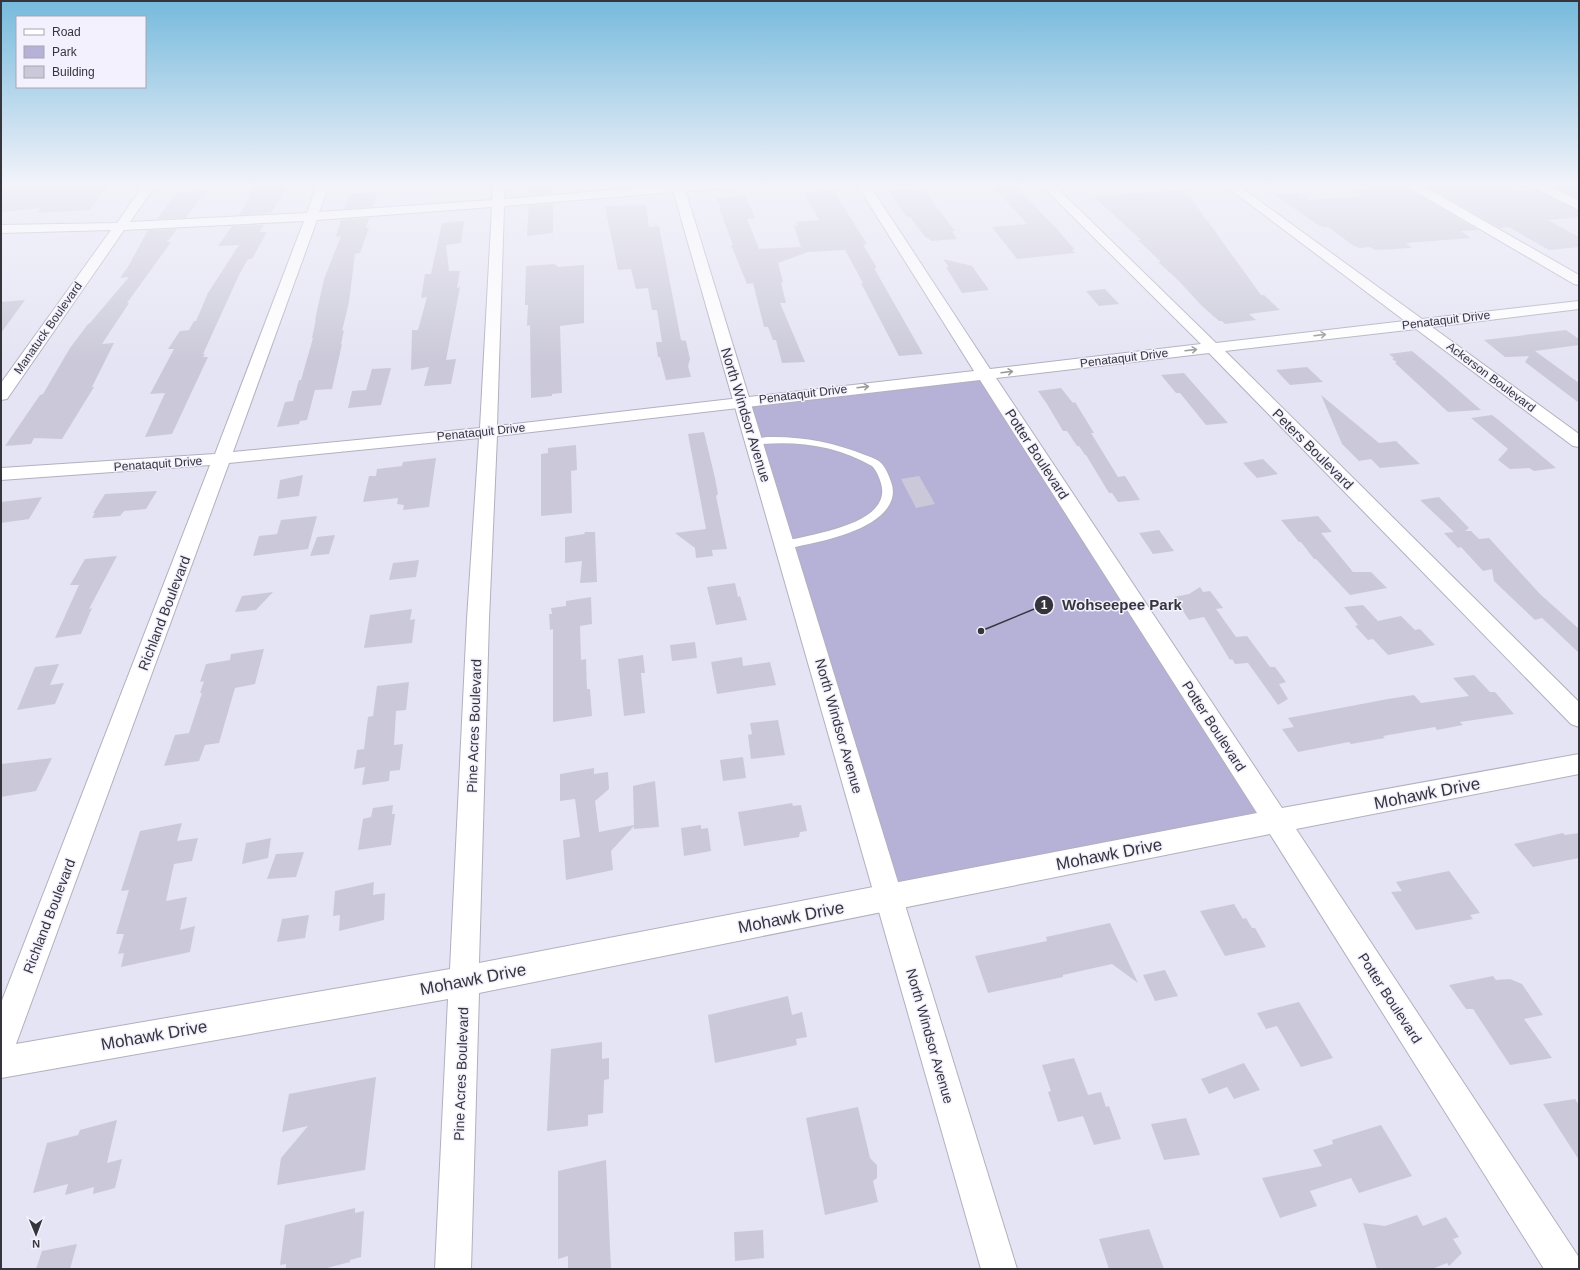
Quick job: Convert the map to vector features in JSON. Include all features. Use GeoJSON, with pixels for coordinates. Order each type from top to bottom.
{"type":"FeatureCollection","features":[{"type":"Feature","properties":{"kind":"street","name":"Manatuck Boulevard"},"geometry":{"type":"LineString","coordinates":[[1,395],[109,242]]}},
{"type":"Feature","properties":{"kind":"street","name":"Richland Boulevard"},"geometry":{"type":"LineString","coordinates":[[1,1043],[302,242]]}},
{"type":"Feature","properties":{"kind":"street","name":"Pine Acres Boulevard"},"geometry":{"type":"LineString","coordinates":[[453,1269],[478,619],[497,242]]}},
{"type":"Feature","properties":{"kind":"street","name":"North Windsor Avenue"},"geometry":{"type":"LineString","coordinates":[[694,242],[999,1269]]}},
{"type":"Feature","properties":{"kind":"street","name":"Potter Boulevard"},"geometry":{"type":"LineString","coordinates":[[899,242],[1276,821],[1565,1269]]}},
{"type":"Feature","properties":{"kind":"street","name":"Peters Boulevard"},"geometry":{"type":"LineString","coordinates":[[1105,242],[1212,347],[1579,718]]}},
{"type":"Feature","properties":{"kind":"street","name":"Ackerson Boulevard"},"geometry":{"type":"LineString","coordinates":[[1308,242],[1579,442]]}},
{"type":"Feature","properties":{"kind":"street"},"geometry":{"type":"LineString","coordinates":[[1512,242],[1579,281]]}},
{"type":"Feature","properties":{"kind":"street","name":"Penataquit Drive"},"geometry":{"type":"LineString","coordinates":[[1,474],[221,459],[488,432],[1579,305]]}},
{"type":"Feature","properties":{"kind":"street","name":"Mohawk Drive"},"geometry":{"type":"LineString","coordinates":[[1,1062],[464,981],[1276,821],[1579,764]]}},
{"type":"Feature","properties":{"kind":"lane"},"geometry":{"type":"LineString","coordinates":[[753,442],[778,440],[807,441],[844,449],[876,464],[888,486],[885,504],[871,517],[842,530],[812,540],[785,545]]}},
{"type":"Feature","properties":{"kind":"green space"},"geometry":{"type":"Polygon","coordinates":[[[985,374],[1276,821],[889,898],[741,402],[985,374]]]}},
{"type":"Feature","properties":{"kind":"building"},"geometry":{"type":"Polygon","coordinates":[[[141,242],[171,242],[127,303],[129,303],[102,344],[114,343],[92,387],[94,387],[62,439],[34,438],[31,444],[5,446],[40,395],[43,394],[70,348],[88,324],[129,277],[120,278],[141,242]]]}},
{"type":"Feature","properties":{"kind":"building"},"geometry":{"type":"Polygon","coordinates":[[[221,242],[261,242],[252,259],[248,259],[239,275],[203,354],[205,354],[203,357],[208,357],[172,434],[145,437],[165,393],[150,394],[174,349],[168,349],[180,331],[189,330],[194,321],[196,321],[208,293],[239,245],[218,246],[221,242]]]}},
{"type":"Feature","properties":{"kind":"building"},"geometry":{"type":"Polygon","coordinates":[[[339,242],[364,242],[360,253],[355,254],[349,302],[342,331],[344,330],[342,344],[332,389],[315,390],[307,420],[300,421],[299,424],[277,427],[285,402],[293,401],[299,380],[301,380],[313,338],[316,319],[315,320],[324,279],[339,242]]]}},
{"type":"Feature","properties":{"kind":"building"},"geometry":{"type":"Polygon","coordinates":[[[438,242],[461,242],[446,245],[449,271],[460,271],[457,288],[460,287],[446,360],[456,359],[451,384],[424,386],[429,367],[411,370],[412,330],[418,330],[427,297],[421,298],[425,274],[431,274],[438,242]]]}},
{"type":"Feature","properties":{"kind":"building"},"geometry":{"type":"Polygon","coordinates":[[[612,242],[662,242],[681,340],[686,341],[690,359],[688,366],[691,377],[666,380],[660,357],[658,357],[656,342],[662,342],[657,310],[652,310],[648,288],[636,289],[631,269],[618,270],[612,242]]]}},
{"type":"Feature","properties":{"kind":"building"},"geometry":{"type":"Polygon","coordinates":[[[732,242],[756,242],[759,249],[801,247],[799,242],[866,242],[867,244],[863,245],[877,268],[874,268],[923,354],[899,356],[845,250],[808,252],[778,263],[786,303],[780,303],[805,362],[782,363],[776,340],[773,340],[768,327],[764,327],[753,283],[747,284],[731,245],[733,245],[732,242]]]}},
{"type":"Feature","properties":{"kind":"building"},"geometry":{"type":"Polygon","coordinates":[[[1004,242],[1068,242],[1075,250],[1072,250],[1075,253],[1017,259],[1004,242]]]}},
{"type":"Feature","properties":{"kind":"building"},"geometry":{"type":"Polygon","coordinates":[[[1140,242],[1223,242],[1261,295],[1264,295],[1280,310],[1249,314],[1256,320],[1225,324],[1222,321],[1219,321],[1201,305],[1179,281],[1158,262],[1161,262],[1140,242]]]}},
{"type":"Feature","properties":{"kind":"building"},"geometry":{"type":"Polygon","coordinates":[[[1349,242],[1416,242],[1406,243],[1412,248],[1375,250],[1370,247],[1360,248],[1349,242]]]}},
{"type":"Feature","properties":{"kind":"building"},"geometry":{"type":"Polygon","coordinates":[[[1536,242],[1579,242],[1579,247],[1549,250],[1536,242]]]}},
{"type":"Feature","properties":{"kind":"building"},"geometry":{"type":"Polygon","coordinates":[[[943,259],[972,266],[989,290],[962,293],[946,267],[949,267],[943,259]]]}},
{"type":"Feature","properties":{"kind":"building"},"geometry":{"type":"Polygon","coordinates":[[[555,264],[557,267],[584,265],[584,323],[560,326],[562,393],[552,394],[552,396],[531,398],[530,325],[527,326],[528,305],[525,305],[526,266],[555,264]]]}},
{"type":"Feature","properties":{"kind":"building"},"geometry":{"type":"Polygon","coordinates":[[[1105,289],[1119,304],[1099,306],[1086,291],[1105,289]]]}},
{"type":"Feature","properties":{"kind":"building"},"geometry":{"type":"Polygon","coordinates":[[[25,300],[1,333],[1,302],[25,300]]]}},
{"type":"Feature","properties":{"kind":"building"},"geometry":{"type":"Polygon","coordinates":[[[1566,330],[1579,339],[1579,345],[1535,351],[1579,383],[1579,403],[1525,362],[1529,356],[1505,357],[1484,340],[1566,330]]]}},
{"type":"Feature","properties":{"kind":"building"},"geometry":{"type":"Polygon","coordinates":[[[1412,351],[1481,410],[1448,412],[1395,363],[1397,362],[1392,359],[1394,358],[1389,354],[1412,351]]]}},
{"type":"Feature","properties":{"kind":"building"},"geometry":{"type":"Polygon","coordinates":[[[1307,367],[1323,382],[1290,385],[1276,370],[1307,367]]]}},
{"type":"Feature","properties":{"kind":"building"},"geometry":{"type":"Polygon","coordinates":[[[391,368],[381,405],[348,408],[352,391],[366,390],[372,369],[391,368]]]}},
{"type":"Feature","properties":{"kind":"building"},"geometry":{"type":"Polygon","coordinates":[[[1184,373],[1228,423],[1206,425],[1180,393],[1176,393],[1161,375],[1184,373]]]}},
{"type":"Feature","properties":{"kind":"building"},"geometry":{"type":"Polygon","coordinates":[[[1061,388],[1073,403],[1075,402],[1094,433],[1091,433],[1118,477],[1125,476],[1140,500],[1118,502],[1112,493],[1109,493],[1086,455],[1079,446],[1077,446],[1067,431],[1063,431],[1038,391],[1061,388]]]}},
{"type":"Feature","properties":{"kind":"building"},"geometry":{"type":"Polygon","coordinates":[[[1321,395],[1379,443],[1396,441],[1420,464],[1380,468],[1371,459],[1359,461],[1342,444],[1321,395]]]}},
{"type":"Feature","properties":{"kind":"building"},"geometry":{"type":"Polygon","coordinates":[[[1492,415],[1556,468],[1534,471],[1529,468],[1510,469],[1498,460],[1508,449],[1471,418],[1492,415]]]}},
{"type":"Feature","properties":{"kind":"building"},"geometry":{"type":"Polygon","coordinates":[[[704,432],[715,478],[718,494],[716,496],[727,549],[712,550],[713,556],[696,558],[695,548],[675,533],[706,529],[688,434],[704,432]]]}},
{"type":"Feature","properties":{"kind":"building"},"geometry":{"type":"Polygon","coordinates":[[[576,445],[577,470],[571,471],[572,513],[541,516],[541,454],[548,453],[548,448],[576,445]]]}},
{"type":"Feature","properties":{"kind":"building"},"geometry":{"type":"Polygon","coordinates":[[[436,458],[429,507],[403,510],[404,505],[397,504],[398,498],[363,502],[369,476],[376,476],[377,469],[402,466],[403,462],[436,458]]]}},
{"type":"Feature","properties":{"kind":"building"},"geometry":{"type":"Polygon","coordinates":[[[1263,459],[1278,474],[1257,478],[1243,463],[1263,459]]]}},
{"type":"Feature","properties":{"kind":"building"},"geometry":{"type":"Polygon","coordinates":[[[303,475],[299,496],[277,499],[280,480],[303,475]]]}},
{"type":"Feature","properties":{"kind":"building"},"geometry":{"type":"Polygon","coordinates":[[[919,476],[935,504],[916,508],[901,479],[919,476]]]}},
{"type":"Feature","properties":{"kind":"building"},"geometry":{"type":"Polygon","coordinates":[[[157,491],[146,509],[124,511],[120,516],[92,518],[95,513],[93,513],[105,494],[157,491]]]}},
{"type":"Feature","properties":{"kind":"building"},"geometry":{"type":"Polygon","coordinates":[[[42,497],[29,519],[1,523],[1,502],[42,497]]]}},
{"type":"Feature","properties":{"kind":"building"},"geometry":{"type":"Polygon","coordinates":[[[1439,497],[1469,528],[1465,531],[1471,531],[1479,539],[1489,538],[1540,594],[1579,629],[1579,653],[1542,618],[1535,620],[1494,581],[1492,569],[1483,571],[1461,547],[1458,548],[1444,533],[1454,532],[1420,500],[1439,497]]]}},
{"type":"Feature","properties":{"kind":"building"},"geometry":{"type":"Polygon","coordinates":[[[317,516],[308,549],[253,556],[259,536],[277,534],[281,520],[317,516]]]}},
{"type":"Feature","properties":{"kind":"building"},"geometry":{"type":"Polygon","coordinates":[[[1318,516],[1332,532],[1321,533],[1353,572],[1371,572],[1387,588],[1350,595],[1316,559],[1314,559],[1281,520],[1318,516]]]}},
{"type":"Feature","properties":{"kind":"building"},"geometry":{"type":"Polygon","coordinates":[[[1159,530],[1174,551],[1153,554],[1139,533],[1159,530]]]}},
{"type":"Feature","properties":{"kind":"building"},"geometry":{"type":"Polygon","coordinates":[[[585,532],[595,532],[597,582],[580,583],[582,561],[565,563],[565,537],[584,534],[585,532]]]}},
{"type":"Feature","properties":{"kind":"building"},"geometry":{"type":"Polygon","coordinates":[[[335,535],[329,554],[310,556],[317,537],[335,535]]]}},
{"type":"Feature","properties":{"kind":"building"},"geometry":{"type":"Polygon","coordinates":[[[117,556],[89,609],[92,608],[81,634],[55,638],[79,585],[70,585],[85,559],[117,556]]]}},
{"type":"Feature","properties":{"kind":"building"},"geometry":{"type":"Polygon","coordinates":[[[419,560],[416,577],[389,580],[393,563],[419,560]]]}},
{"type":"Feature","properties":{"kind":"building"},"geometry":{"type":"Polygon","coordinates":[[[735,583],[738,597],[740,596],[747,620],[716,625],[707,587],[735,583]]]}},
{"type":"Feature","properties":{"kind":"building"},"geometry":{"type":"Polygon","coordinates":[[[1200,587],[1203,592],[1210,591],[1223,608],[1216,609],[1236,637],[1247,636],[1270,667],[1275,667],[1286,682],[1279,684],[1288,699],[1278,705],[1248,663],[1235,664],[1232,659],[1230,660],[1204,617],[1189,620],[1174,597],[1189,594],[1200,587]]]}},
{"type":"Feature","properties":{"kind":"building"},"geometry":{"type":"Polygon","coordinates":[[[273,592],[256,610],[235,612],[242,596],[273,592]]]}},
{"type":"Feature","properties":{"kind":"building"},"geometry":{"type":"Polygon","coordinates":[[[591,597],[592,624],[580,626],[581,660],[586,659],[587,689],[590,689],[592,716],[553,722],[553,629],[550,630],[549,614],[552,614],[551,608],[566,606],[566,601],[591,597]]]}},
{"type":"Feature","properties":{"kind":"building"},"geometry":{"type":"Polygon","coordinates":[[[1363,605],[1378,621],[1401,616],[1415,630],[1420,629],[1435,645],[1388,655],[1373,639],[1368,640],[1355,626],[1358,625],[1344,607],[1363,605]]]}},
{"type":"Feature","properties":{"kind":"building"},"geometry":{"type":"Polygon","coordinates":[[[412,609],[410,620],[415,619],[412,643],[364,648],[370,615],[412,609]]]}},
{"type":"Feature","properties":{"kind":"building"},"geometry":{"type":"Polygon","coordinates":[[[695,642],[697,658],[672,661],[670,645],[695,642]]]}},
{"type":"Feature","properties":{"kind":"building"},"geometry":{"type":"Polygon","coordinates":[[[264,649],[255,684],[235,688],[219,743],[205,745],[199,761],[164,766],[175,735],[189,733],[202,693],[200,693],[204,681],[200,682],[206,664],[230,660],[231,654],[264,649]]]}},
{"type":"Feature","properties":{"kind":"building"},"geometry":{"type":"Polygon","coordinates":[[[643,655],[645,673],[641,673],[645,713],[624,716],[618,659],[643,655]]]}},
{"type":"Feature","properties":{"kind":"building"},"geometry":{"type":"Polygon","coordinates":[[[742,657],[743,666],[770,662],[776,685],[717,694],[711,662],[742,657]]]}},
{"type":"Feature","properties":{"kind":"building"},"geometry":{"type":"Polygon","coordinates":[[[59,664],[50,685],[64,683],[55,704],[17,710],[35,667],[59,664]]]}},
{"type":"Feature","properties":{"kind":"building"},"geometry":{"type":"Polygon","coordinates":[[[1474,675],[1490,692],[1495,692],[1514,714],[1460,722],[1463,725],[1437,730],[1435,727],[1383,736],[1385,738],[1351,744],[1349,742],[1298,752],[1282,729],[1294,727],[1288,718],[1388,699],[1414,695],[1421,703],[1469,696],[1453,678],[1474,675]]]}},
{"type":"Feature","properties":{"kind":"building"},"geometry":{"type":"Polygon","coordinates":[[[409,682],[406,710],[396,711],[394,745],[403,744],[400,770],[390,771],[389,781],[362,785],[365,767],[354,769],[357,750],[364,749],[368,717],[373,716],[377,686],[409,682]]]}},
{"type":"Feature","properties":{"kind":"building"},"geometry":{"type":"Polygon","coordinates":[[[778,720],[785,755],[751,759],[748,735],[752,734],[750,723],[778,720]]]}},
{"type":"Feature","properties":{"kind":"building"},"geometry":{"type":"Polygon","coordinates":[[[743,757],[746,778],[723,781],[720,760],[743,757]]]}},
{"type":"Feature","properties":{"kind":"building"},"geometry":{"type":"Polygon","coordinates":[[[52,758],[36,791],[1,797],[1,764],[52,758]]]}},
{"type":"Feature","properties":{"kind":"building"},"geometry":{"type":"Polygon","coordinates":[[[594,768],[594,774],[608,772],[609,789],[595,801],[599,832],[634,825],[633,786],[655,781],[659,827],[634,829],[634,826],[611,851],[613,870],[566,880],[563,840],[580,837],[575,799],[560,801],[560,774],[594,768]]]}},
{"type":"Feature","properties":{"kind":"building"},"geometry":{"type":"Polygon","coordinates":[[[792,803],[793,806],[801,805],[807,831],[800,832],[799,837],[744,846],[738,812],[792,803]]]}},
{"type":"Feature","properties":{"kind":"building"},"geometry":{"type":"Polygon","coordinates":[[[393,805],[392,814],[395,814],[391,845],[358,850],[363,819],[371,817],[373,808],[393,805]]]}},
{"type":"Feature","properties":{"kind":"building"},"geometry":{"type":"Polygon","coordinates":[[[182,823],[177,841],[198,838],[192,861],[174,864],[166,901],[187,897],[180,930],[195,926],[190,952],[121,967],[124,953],[118,954],[124,934],[116,934],[129,890],[121,891],[140,831],[182,823]]]}},
{"type":"Feature","properties":{"kind":"building"},"geometry":{"type":"Polygon","coordinates":[[[701,825],[701,829],[708,828],[711,851],[684,856],[681,828],[701,825]]]}},
{"type":"Feature","properties":{"kind":"building"},"geometry":{"type":"Polygon","coordinates":[[[1563,833],[1565,835],[1579,833],[1579,858],[1533,867],[1514,844],[1563,833]]]}},
{"type":"Feature","properties":{"kind":"building"},"geometry":{"type":"Polygon","coordinates":[[[271,838],[268,858],[242,864],[246,843],[271,838]]]}},
{"type":"Feature","properties":{"kind":"building"},"geometry":{"type":"Polygon","coordinates":[[[304,852],[296,877],[267,879],[276,854],[304,852]]]}},
{"type":"Feature","properties":{"kind":"building"},"geometry":{"type":"Polygon","coordinates":[[[1449,871],[1480,913],[1470,915],[1473,919],[1416,930],[1391,892],[1402,891],[1396,882],[1449,871]]]}},
{"type":"Feature","properties":{"kind":"building"},"geometry":{"type":"Polygon","coordinates":[[[374,882],[373,895],[385,893],[384,920],[339,931],[340,915],[333,916],[335,891],[374,882]]]}},
{"type":"Feature","properties":{"kind":"building"},"geometry":{"type":"Polygon","coordinates":[[[1234,904],[1243,919],[1246,918],[1252,928],[1255,928],[1266,947],[1225,956],[1200,911],[1234,904]]]}},
{"type":"Feature","properties":{"kind":"building"},"geometry":{"type":"Polygon","coordinates":[[[309,915],[305,938],[277,942],[282,919],[309,915]]]}},
{"type":"Feature","properties":{"kind":"building"},"geometry":{"type":"Polygon","coordinates":[[[1110,923],[1138,983],[1112,964],[1063,975],[1063,977],[988,993],[975,956],[1047,941],[1046,937],[1110,923]]]}},
{"type":"Feature","properties":{"kind":"building"},"geometry":{"type":"Polygon","coordinates":[[[1165,970],[1178,996],[1155,1001],[1143,975],[1165,970]]]}},
{"type":"Feature","properties":{"kind":"building"},"geometry":{"type":"Polygon","coordinates":[[[1493,976],[1496,980],[1510,979],[1522,984],[1543,1015],[1524,1019],[1552,1058],[1510,1065],[1473,1009],[1466,1009],[1449,985],[1493,976]]]}},
{"type":"Feature","properties":{"kind":"building"},"geometry":{"type":"Polygon","coordinates":[[[788,996],[792,1015],[802,1012],[807,1037],[796,1039],[797,1045],[715,1063],[708,1015],[788,996]]]}},
{"type":"Feature","properties":{"kind":"building"},"geometry":{"type":"Polygon","coordinates":[[[1299,1002],[1333,1058],[1301,1067],[1277,1026],[1266,1029],[1257,1013],[1299,1002]]]}},
{"type":"Feature","properties":{"kind":"building"},"geometry":{"type":"Polygon","coordinates":[[[602,1042],[602,1059],[609,1058],[609,1079],[604,1080],[603,1113],[588,1115],[588,1126],[547,1131],[551,1049],[602,1042]]]}},
{"type":"Feature","properties":{"kind":"building"},"geometry":{"type":"Polygon","coordinates":[[[1074,1058],[1088,1095],[1101,1092],[1106,1107],[1109,1106],[1121,1139],[1094,1145],[1083,1116],[1058,1122],[1048,1092],[1051,1091],[1042,1065],[1074,1058]]]}},
{"type":"Feature","properties":{"kind":"building"},"geometry":{"type":"Polygon","coordinates":[[[1244,1063],[1260,1090],[1234,1099],[1227,1087],[1209,1094],[1201,1079],[1244,1063]]]}},
{"type":"Feature","properties":{"kind":"building"},"geometry":{"type":"Polygon","coordinates":[[[376,1077],[365,1170],[277,1185],[281,1158],[308,1126],[282,1132],[289,1094],[376,1077]]]}},
{"type":"Feature","properties":{"kind":"building"},"geometry":{"type":"Polygon","coordinates":[[[1575,1099],[1579,1105],[1579,1160],[1543,1104],[1575,1099]]]}},
{"type":"Feature","properties":{"kind":"building"},"geometry":{"type":"Polygon","coordinates":[[[858,1107],[870,1158],[877,1165],[877,1178],[873,1181],[878,1202],[825,1215],[806,1118],[858,1107]]]}},
{"type":"Feature","properties":{"kind":"building"},"geometry":{"type":"Polygon","coordinates":[[[1186,1118],[1200,1155],[1164,1160],[1151,1124],[1186,1118]]]}},
{"type":"Feature","properties":{"kind":"building"},"geometry":{"type":"Polygon","coordinates":[[[117,1120],[107,1163],[122,1159],[115,1188],[93,1194],[94,1187],[65,1195],[68,1184],[33,1193],[47,1143],[78,1135],[80,1130],[117,1120]]]}},
{"type":"Feature","properties":{"kind":"building"},"geometry":{"type":"Polygon","coordinates":[[[1381,1125],[1412,1176],[1359,1193],[1351,1178],[1310,1191],[1317,1206],[1280,1218],[1262,1178],[1322,1166],[1313,1150],[1333,1144],[1332,1140],[1381,1125]]]}},
{"type":"Feature","properties":{"kind":"building"},"geometry":{"type":"Polygon","coordinates":[[[606,1160],[611,1269],[568,1269],[568,1256],[558,1259],[558,1171],[606,1160]]]}},
{"type":"Feature","properties":{"kind":"building"},"geometry":{"type":"Polygon","coordinates":[[[355,1208],[355,1213],[364,1211],[361,1257],[350,1260],[350,1262],[323,1269],[286,1269],[286,1264],[280,1265],[285,1225],[355,1208]]]}},
{"type":"Feature","properties":{"kind":"building"},"geometry":{"type":"Polygon","coordinates":[[[1417,1215],[1423,1226],[1446,1217],[1459,1237],[1453,1239],[1462,1253],[1449,1266],[1447,1263],[1432,1269],[1377,1269],[1363,1223],[1385,1226],[1417,1215]]]}},
{"type":"Feature","properties":{"kind":"building"},"geometry":{"type":"Polygon","coordinates":[[[1149,1229],[1164,1269],[1109,1269],[1099,1239],[1149,1229]]]}},
{"type":"Feature","properties":{"kind":"building"},"geometry":{"type":"Polygon","coordinates":[[[763,1230],[764,1258],[735,1261],[734,1232],[763,1230]]]}},
{"type":"Feature","properties":{"kind":"building"},"geometry":{"type":"Polygon","coordinates":[[[77,1244],[70,1269],[36,1269],[42,1251],[77,1244]]]}},
{"type":"Feature","properties":{"kind":"place","name":"Wohseepee Park"},"geometry":{"type":"Point","coordinates":[981,631]}}]}
